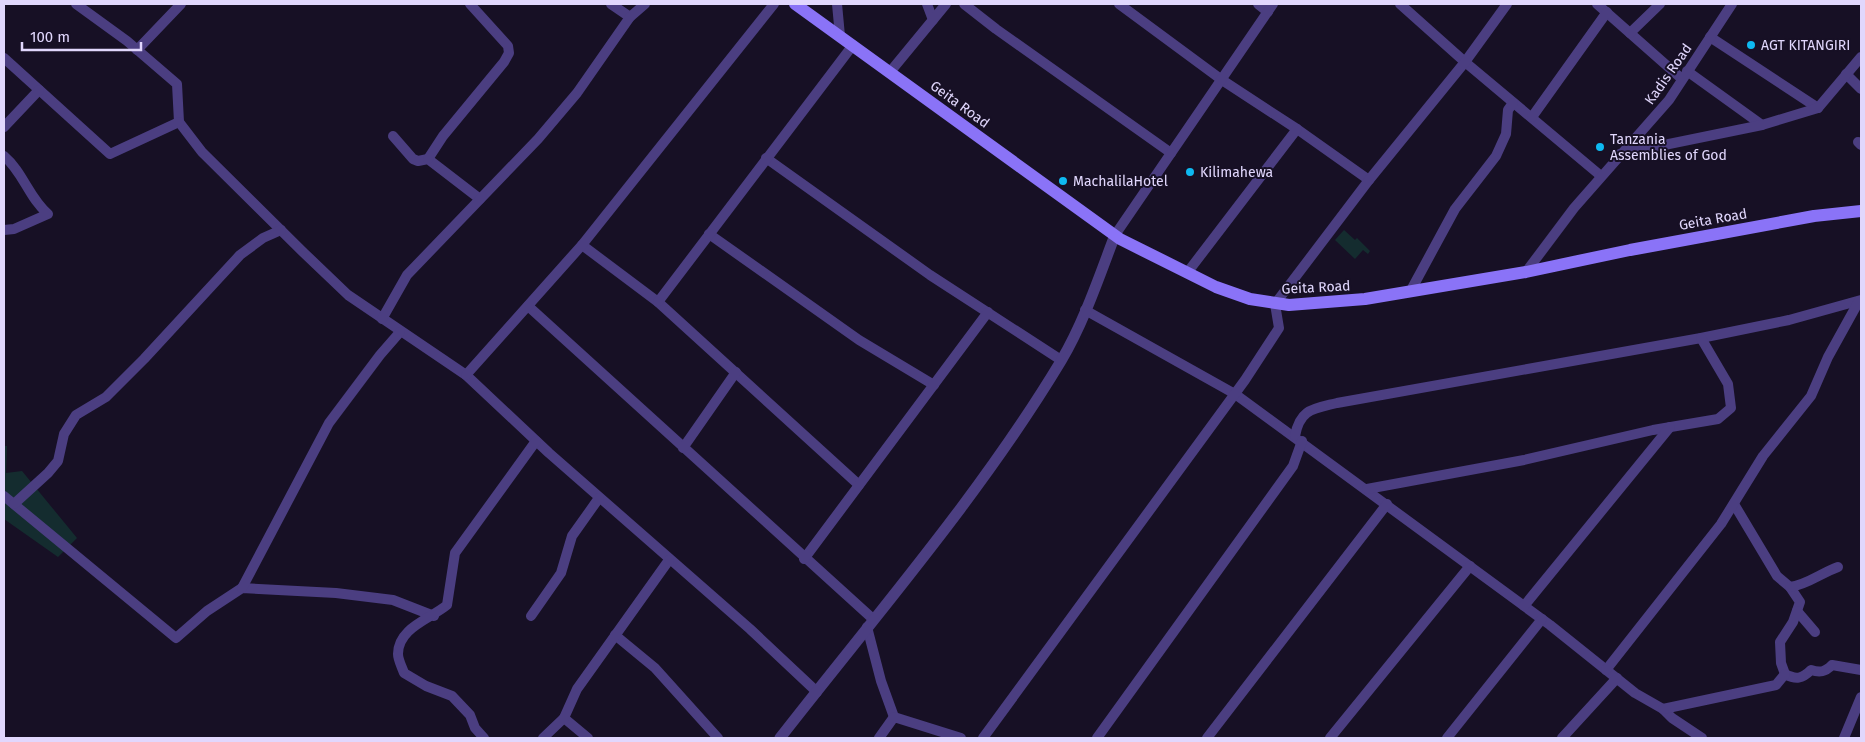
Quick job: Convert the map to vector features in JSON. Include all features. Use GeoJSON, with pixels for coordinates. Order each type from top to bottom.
{"type":"FeatureCollection","features":[{"type":"Feature","properties":{"kind":"main road","name":"Geita Road"},"geometry":{"type":"LineString","coordinates":[[795,4],[1115,235],[1216,287],[1250,299],[1275,304],[1289,305],[1365,299],[1410,292],[1526,272],[1630,250],[1814,216],[1861,211]]}},
{"type":"Feature","properties":{"kind":"street"},"geometry":{"type":"LineString","coordinates":[[76,4],[137,50],[177,84],[179,122],[202,152],[348,295],[466,375],[599,498],[750,629],[816,692]]}},
{"type":"Feature","properties":{"kind":"street"},"geometry":{"type":"LineString","coordinates":[[137,50],[181,4]]}},
{"type":"Feature","properties":{"kind":"street"},"geometry":{"type":"LineString","coordinates":[[394,136],[413,159],[418,161],[428,159],[443,136],[509,54],[508,46],[470,4]]}},
{"type":"Feature","properties":{"kind":"street"},"geometry":{"type":"LineString","coordinates":[[611,4],[630,17]]}},
{"type":"Feature","properties":{"kind":"street"},"geometry":{"type":"LineString","coordinates":[[382,319],[407,275],[538,139],[577,93],[630,17],[645,4]]}},
{"type":"Feature","properties":{"kind":"street"},"geometry":{"type":"LineString","coordinates":[[466,375],[582,246],[774,4]]}},
{"type":"Feature","properties":{"kind":"street"},"geometry":{"type":"LineString","coordinates":[[837,4],[840,36]]}},
{"type":"Feature","properties":{"kind":"street"},"geometry":{"type":"LineString","coordinates":[[927,4],[933,20]]}},
{"type":"Feature","properties":{"kind":"street"},"geometry":{"type":"LineString","coordinates":[[890,72],[946,4]]}},
{"type":"Feature","properties":{"kind":"street"},"geometry":{"type":"LineString","coordinates":[[964,4],[996,29],[1171,153]]}},
{"type":"Feature","properties":{"kind":"street"},"geometry":{"type":"LineString","coordinates":[[1119,4],[1222,80],[1297,129],[1369,180]]}},
{"type":"Feature","properties":{"kind":"street"},"geometry":{"type":"LineString","coordinates":[[780,738],[972,493],[1062,360],[1085,310],[1115,235],[1271,8],[1258,4]]}},
{"type":"Feature","properties":{"kind":"street"},"geometry":{"type":"LineString","coordinates":[[1400,4],[1465,62],[1601,176]]}},
{"type":"Feature","properties":{"kind":"street"},"geometry":{"type":"LineString","coordinates":[[983,738],[1235,394],[1279,328],[1275,304],[1369,180],[1465,62],[1507,4]]}},
{"type":"Feature","properties":{"kind":"street"},"geometry":{"type":"LineString","coordinates":[[1598,4],[1630,33],[1684,75],[1762,124]]}},
{"type":"Feature","properties":{"kind":"street"},"geometry":{"type":"LineString","coordinates":[[1630,33],[1660,4]]}},
{"type":"Feature","properties":{"kind":"street","name":"Kadis Road"},"geometry":{"type":"LineString","coordinates":[[1526,272],[1574,208],[1669,100],[1732,4]]}},
{"type":"Feature","properties":{"kind":"street"},"geometry":{"type":"LineString","coordinates":[[1532,117],[1607,12]]}},
{"type":"Feature","properties":{"kind":"street"},"geometry":{"type":"LineString","coordinates":[[1710,37],[1818,108]]}},
{"type":"Feature","properties":{"kind":"street"},"geometry":{"type":"LineString","coordinates":[[658,302],[852,45]]}},
{"type":"Feature","properties":{"kind":"street"},"geometry":{"type":"LineString","coordinates":[[1620,154],[1762,124],[1818,108],[1861,57]]}},
{"type":"Feature","properties":{"kind":"street"},"geometry":{"type":"LineString","coordinates":[[4,58],[110,154],[179,122]]}},
{"type":"Feature","properties":{"kind":"street"},"geometry":{"type":"LineString","coordinates":[[1846,74],[1861,89]]}},
{"type":"Feature","properties":{"kind":"street"},"geometry":{"type":"LineString","coordinates":[[4,127],[39,90]]}},
{"type":"Feature","properties":{"kind":"street"},"geometry":{"type":"LineString","coordinates":[[1410,292],[1455,209],[1496,156],[1506,134],[1508,110],[1513,103]]}},
{"type":"Feature","properties":{"kind":"street"},"geometry":{"type":"LineString","coordinates":[[1187,273],[1297,129]]}},
{"type":"Feature","properties":{"kind":"street"},"geometry":{"type":"LineString","coordinates":[[4,156],[26,184],[38,206],[48,214],[14,229],[4,230]]}},
{"type":"Feature","properties":{"kind":"street"},"geometry":{"type":"LineString","coordinates":[[766,158],[930,275],[1062,360]]}},
{"type":"Feature","properties":{"kind":"street"},"geometry":{"type":"LineString","coordinates":[[428,159],[480,199]]}},
{"type":"Feature","properties":{"kind":"street"},"geometry":{"type":"LineString","coordinates":[[14,504],[48,473],[58,461],[64,434],[76,415],[113,390],[196,304],[240,255],[263,238],[280,230]]}},
{"type":"Feature","properties":{"kind":"street"},"geometry":{"type":"LineString","coordinates":[[709,234],[859,340],[934,385]]}},
{"type":"Feature","properties":{"kind":"street"},"geometry":{"type":"LineString","coordinates":[[582,246],[658,302],[859,485]]}},
{"type":"Feature","properties":{"kind":"street"},"geometry":{"type":"LineString","coordinates":[[1097,738],[1293,466],[1298,439],[1298,421],[1310,410],[1337,403],[1701,338],[1789,320],[1860,301]]}},
{"type":"Feature","properties":{"kind":"street"},"geometry":{"type":"LineString","coordinates":[[1606,670],[1721,524],[1764,456],[1811,396],[1828,357],[1860,301]]}},
{"type":"Feature","properties":{"kind":"street"},"geometry":{"type":"LineString","coordinates":[[528,306],[804,558],[870,623],[881,682],[894,717]]}},
{"type":"Feature","properties":{"kind":"street"},"geometry":{"type":"LineString","coordinates":[[1085,310],[1235,394],[1542,619],[1635,693],[1663,709],[1672,718],[1702,738]]}},
{"type":"Feature","properties":{"kind":"street"},"geometry":{"type":"LineString","coordinates":[[804,558],[988,312]]}},
{"type":"Feature","properties":{"kind":"street"},"geometry":{"type":"LineString","coordinates":[[4,496],[176,638],[208,611],[242,588],[329,423],[380,355],[400,332]]}},
{"type":"Feature","properties":{"kind":"street"},"geometry":{"type":"LineString","coordinates":[[1366,489],[1524,460],[1670,427],[1718,419],[1731,408],[1728,384],[1701,338]]}},
{"type":"Feature","properties":{"kind":"street"},"geometry":{"type":"LineString","coordinates":[[683,448],[736,372]]}},
{"type":"Feature","properties":{"kind":"street"},"geometry":{"type":"LineString","coordinates":[[1524,606],[1670,427]]}},
{"type":"Feature","properties":{"kind":"street"},"geometry":{"type":"LineString","coordinates":[[484,738],[475,728],[470,714],[452,696],[426,686],[404,673],[398,654],[402,639],[413,627],[434,616],[447,605],[455,553],[536,441]]}},
{"type":"Feature","properties":{"kind":"street"},"geometry":{"type":"LineString","coordinates":[[531,616],[561,573],[572,536],[599,498]]}},
{"type":"Feature","properties":{"kind":"street"},"geometry":{"type":"LineString","coordinates":[[1207,738],[1387,504]]}},
{"type":"Feature","properties":{"kind":"street"},"geometry":{"type":"LineString","coordinates":[[1734,504],[1777,576],[1790,587],[1800,602],[1793,622],[1780,642],[1781,663],[1785,674],[1793,678],[1804,677],[1811,670],[1819,673],[1827,671],[1832,665],[1861,670]]}},
{"type":"Feature","properties":{"kind":"street"},"geometry":{"type":"LineString","coordinates":[[543,738],[564,718],[577,688],[669,560]]}},
{"type":"Feature","properties":{"kind":"street"},"geometry":{"type":"LineString","coordinates":[[1330,738],[1470,566]]}},
{"type":"Feature","properties":{"kind":"street"},"geometry":{"type":"LineString","coordinates":[[1790,587],[1800,586],[1819,574],[1838,567]]}},
{"type":"Feature","properties":{"kind":"street"},"geometry":{"type":"LineString","coordinates":[[242,588],[336,593],[393,600],[434,616]]}},
{"type":"Feature","properties":{"kind":"street"},"geometry":{"type":"LineString","coordinates":[[1797,611],[1815,632]]}},
{"type":"Feature","properties":{"kind":"street"},"geometry":{"type":"LineString","coordinates":[[1447,738],[1542,619]]}},
{"type":"Feature","properties":{"kind":"street"},"geometry":{"type":"LineString","coordinates":[[615,635],[655,668],[718,738]]}},
{"type":"Feature","properties":{"kind":"street"},"geometry":{"type":"LineString","coordinates":[[1663,709],[1776,686],[1785,674]]}},
{"type":"Feature","properties":{"kind":"street"},"geometry":{"type":"LineString","coordinates":[[1562,738],[1617,678]]}},
{"type":"Feature","properties":{"kind":"street"},"geometry":{"type":"LineString","coordinates":[[1844,738],[1861,697]]}},
{"type":"Feature","properties":{"kind":"street"},"geometry":{"type":"LineString","coordinates":[[879,738],[894,717]]}},
{"type":"Feature","properties":{"kind":"street"},"geometry":{"type":"LineString","coordinates":[[894,717],[962,738]]}},
{"type":"Feature","properties":{"kind":"street"},"geometry":{"type":"LineString","coordinates":[[564,718],[588,738]]}},
{"type":"Feature","properties":{"kind":"green space"},"geometry":{"type":"Polygon","coordinates":[[[1344,230],[1355,240],[1357,238],[1370,251],[1368,254],[1363,250],[1355,259],[1335,240],[1344,230]]]}},
{"type":"Feature","properties":{"kind":"green space"},"geometry":{"type":"Polygon","coordinates":[[[4,446],[7,446],[6,473],[22,471],[77,538],[58,557],[4,519],[4,446]]]}},
{"type":"Feature","properties":{"kind":"place","name":"AGT KITANGIRI"},"geometry":{"type":"Point","coordinates":[1751,45]}},
{"type":"Feature","properties":{"kind":"place","name":"Tanzania Assemblies of God"},"geometry":{"type":"Point","coordinates":[1600,147]}},
{"type":"Feature","properties":{"kind":"place","name":"Kilimahewa"},"geometry":{"type":"Point","coordinates":[1190,172]}},
{"type":"Feature","properties":{"kind":"place","name":"MachalilaHotel"},"geometry":{"type":"Point","coordinates":[1063,181]}}]}
